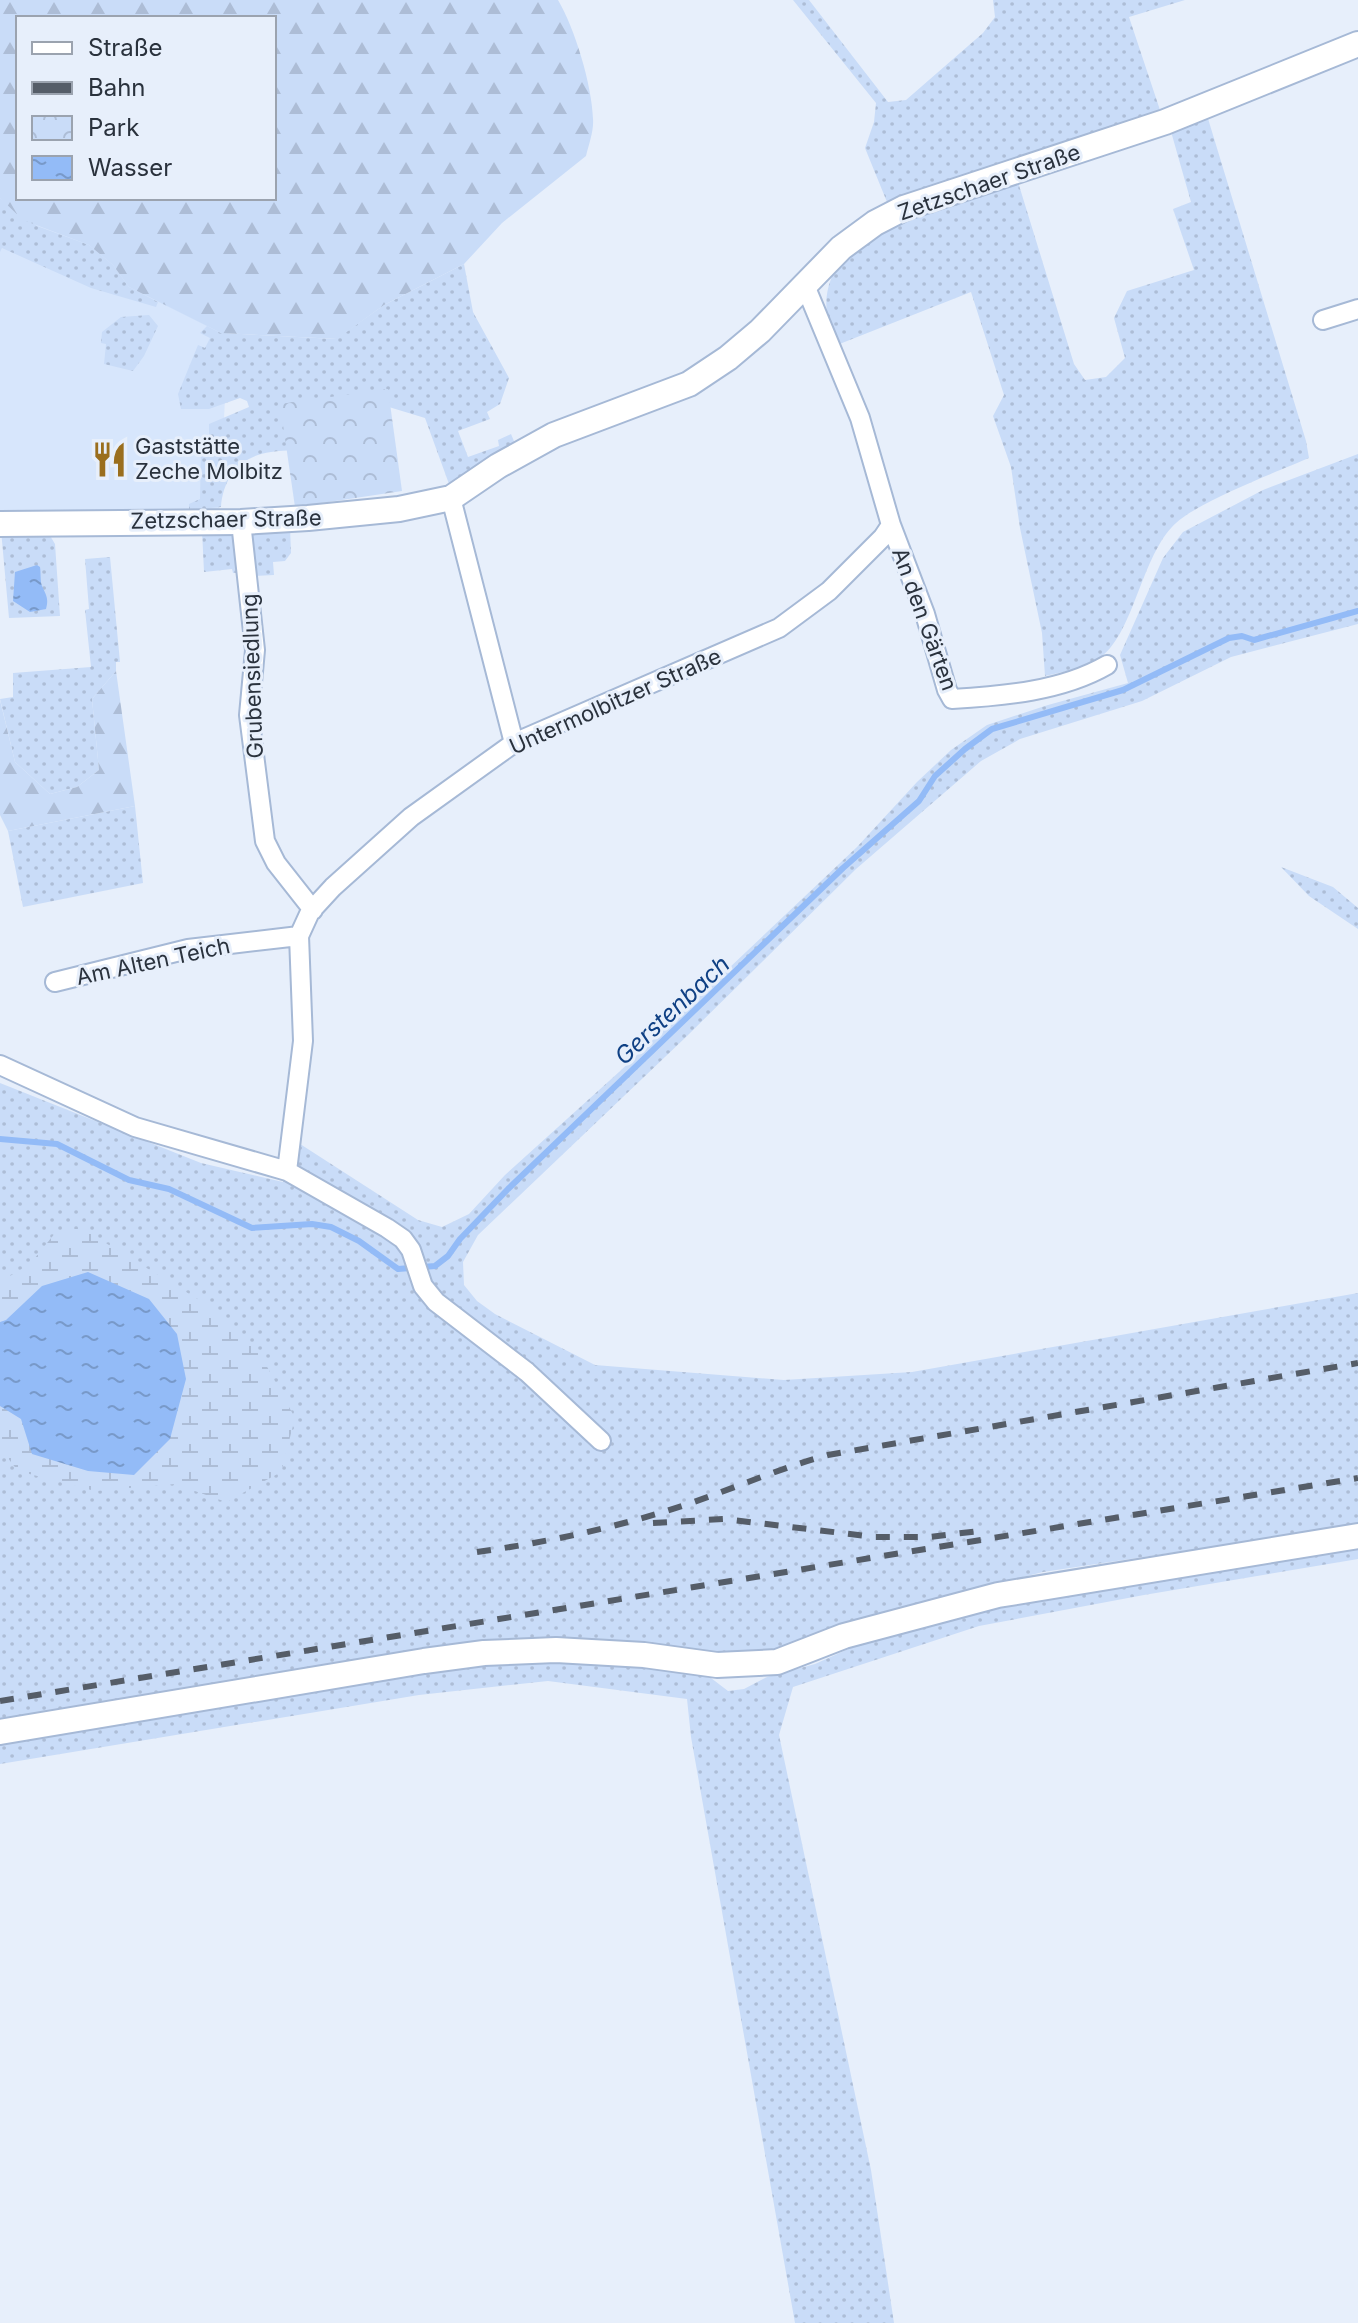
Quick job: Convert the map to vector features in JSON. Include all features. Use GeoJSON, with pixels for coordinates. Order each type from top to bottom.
{"type":"FeatureCollection","features":[{"type":"Feature","properties":{"kind":"street","name":"Zetzschaer Straße"},"geometry":{"type":"LineString","coordinates":[[0,524],[241,522],[399,509],[451,498],[498,466],[554,435],[689,384],[728,358],[760,331],[841,248],[875,223],[904,208],[1165,122],[1356,50]]}},
{"type":"Feature","properties":{"kind":"street"},"geometry":{"type":"LineString","coordinates":[[804,283],[860,418],[891,525]]}},
{"type":"Feature","properties":{"kind":"street"},"geometry":{"type":"LineString","coordinates":[[1323,320],[1358,309]]}},
{"type":"Feature","properties":{"kind":"street"},"geometry":{"type":"LineString","coordinates":[[451,498],[514,743]]}},
{"type":"Feature","properties":{"kind":"street","name":"Grubensiedlung"},"geometry":{"type":"LineString","coordinates":[[241,522],[255,650],[249,715],[265,841],[276,863],[313,910]]}},
{"type":"Feature","properties":{"kind":"street","name":"An den Gärten"},"geometry":{"type":"LineString","coordinates":[[891,525],[908,564],[952,699],[1011,694],[1083,679],[1107,665]]}},
{"type":"Feature","properties":{"kind":"street","name":"Untermolbitzer Straße"},"geometry":{"type":"LineString","coordinates":[[299,936],[313,910],[333,887],[411,817],[514,743],[779,628],[829,591],[891,525]]}},
{"type":"Feature","properties":{"kind":"street"},"geometry":{"type":"LineString","coordinates":[[287,1171],[303,1041],[299,936]]}},
{"type":"Feature","properties":{"kind":"street","name":"Am Alten Teich"},"geometry":{"type":"LineString","coordinates":[[55,982],[188,949],[299,936]]}},
{"type":"Feature","properties":{"kind":"street"},"geometry":{"type":"LineString","coordinates":[[0,1065],[135,1127],[287,1171],[387,1228],[403,1239],[411,1250],[423,1286],[436,1302],[527,1372],[601,1441]]}},
{"type":"Feature","properties":{"kind":"street"},"geometry":{"type":"LineString","coordinates":[[0,1732],[484,1653],[556,1650],[644,1655],[717,1665],[777,1662],[844,1636],[998,1595],[1358,1536]]}},
{"type":"Feature","properties":{"kind":"shaded area"},"geometry":{"type":"Polygon","coordinates":[[[0,171],[16,195],[16,200],[21,200],[229,320],[219,517],[0,517],[0,171]]]}},
{"type":"Feature","properties":{"kind":"green space"},"geometry":{"type":"Polygon","coordinates":[[[0,0],[558,0],[576,41],[590,90],[593,123],[586,156],[502,223],[464,264],[384,305],[337,339],[221,333],[129,287],[113,265],[89,245],[23,220],[0,198],[0,0]]]}},
{"type":"Feature","properties":{"kind":"green space"},"geometry":{"type":"Polygon","coordinates":[[[793,0],[809,0],[888,102],[906,100],[983,33],[995,17],[993,0],[1185,0],[1129,17],[1160,110],[887,202],[865,148],[874,122],[876,103],[793,0]]]}},
{"type":"Feature","properties":{"kind":"green space"},"geometry":{"type":"Polygon","coordinates":[[[1206,112],[1309,458],[1198,508],[1172,527],[1152,559],[1120,634],[1110,648],[1086,665],[1045,676],[1042,633],[1011,467],[993,416],[1004,395],[971,292],[837,345],[827,312],[828,288],[843,260],[886,229],[942,205],[1018,182],[1074,364],[1085,380],[1106,377],[1125,358],[1114,318],[1127,291],[1194,270],[1173,209],[1191,202],[1170,128],[1206,112]]]}},
{"type":"Feature","properties":{"kind":"green space"},"geometry":{"type":"Polygon","coordinates":[[[0,198],[37,226],[89,245],[113,265],[129,287],[158,302],[156,307],[91,288],[2,248],[0,252],[0,198]]]}},
{"type":"Feature","properties":{"kind":"green space"},"geometry":{"type":"Polygon","coordinates":[[[464,264],[473,312],[509,378],[500,404],[487,412],[490,419],[458,431],[468,457],[499,446],[498,440],[511,434],[516,446],[449,484],[425,418],[379,404],[302,448],[250,458],[230,478],[221,507],[189,510],[189,504],[200,499],[201,449],[209,449],[209,424],[249,407],[247,401],[240,398],[209,409],[181,409],[178,394],[198,345],[205,348],[210,338],[200,333],[207,326],[221,333],[336,339],[384,305],[464,264]]]}},
{"type":"Feature","properties":{"kind":"green space"},"geometry":{"type":"Polygon","coordinates":[[[149,315],[158,326],[133,371],[104,364],[106,344],[101,343],[102,332],[121,317],[149,315]]]}},
{"type":"Feature","properties":{"kind":"green space"},"geometry":{"type":"Polygon","coordinates":[[[388,389],[402,491],[295,507],[280,404],[388,389]]]}},
{"type":"Feature","properties":{"kind":"green space"},"geometry":{"type":"Polygon","coordinates":[[[1358,454],[1358,624],[1231,657],[1142,701],[1020,739],[981,761],[856,869],[686,1037],[478,1235],[463,1262],[464,1285],[477,1301],[495,1314],[595,1365],[784,1380],[912,1372],[1358,1293],[1358,1525],[1043,1572],[956,1594],[788,1654],[735,1659],[536,1641],[0,1723],[0,1083],[201,1163],[283,1182],[297,1142],[418,1220],[442,1227],[469,1214],[505,1175],[857,847],[951,750],[987,725],[1128,683],[1120,655],[1163,558],[1183,532],[1263,490],[1358,454]]]}},
{"type":"Feature","properties":{"kind":"green space"},"geometry":{"type":"Polygon","coordinates":[[[290,528],[291,553],[285,561],[273,562],[274,575],[253,576],[250,536],[257,530],[290,528]]]}},
{"type":"Feature","properties":{"kind":"green space"},"geometry":{"type":"Polygon","coordinates":[[[46,529],[55,544],[60,616],[9,618],[1,530],[46,529]]]}},
{"type":"Feature","properties":{"kind":"green space"},"geometry":{"type":"Polygon","coordinates":[[[202,530],[229,531],[237,537],[241,573],[233,573],[232,569],[204,572],[202,530]]]}},
{"type":"Feature","properties":{"kind":"green space"},"geometry":{"type":"Polygon","coordinates":[[[110,557],[120,662],[116,662],[116,671],[92,699],[99,770],[77,787],[50,794],[15,762],[0,699],[13,697],[13,673],[91,667],[85,610],[89,609],[85,559],[110,557]]]}},
{"type":"Feature","properties":{"kind":"green space"},"geometry":{"type":"Polygon","coordinates":[[[116,671],[135,806],[8,831],[0,815],[0,700],[15,762],[50,794],[77,787],[99,770],[92,699],[116,671]]]}},
{"type":"Feature","properties":{"kind":"green space"},"geometry":{"type":"Polygon","coordinates":[[[135,806],[143,883],[23,907],[8,831],[135,806]]]}},
{"type":"Feature","properties":{"kind":"green space"},"geometry":{"type":"Polygon","coordinates":[[[1281,867],[1333,887],[1358,908],[1358,929],[1309,896],[1281,867]]]}},
{"type":"Feature","properties":{"kind":"green space"},"geometry":{"type":"Polygon","coordinates":[[[81,1228],[214,1309],[259,1352],[295,1418],[281,1472],[226,1502],[175,1484],[95,1491],[18,1471],[0,1448],[0,1282],[30,1264],[56,1232],[81,1228]]]}},
{"type":"Feature","properties":{"kind":"green space"},"geometry":{"type":"Polygon","coordinates":[[[1358,1541],[1358,1559],[979,1626],[793,1687],[779,1735],[871,2170],[894,2323],[795,2323],[691,1737],[687,1699],[548,1681],[419,1695],[0,1764],[0,1741],[520,1658],[623,1664],[711,1678],[728,1691],[744,1689],[767,1677],[815,1664],[864,1642],[953,1613],[1358,1541]]]}},
{"type":"Feature","properties":{"kind":"water"},"geometry":{"type":"Polygon","coordinates":[[[37,565],[40,567],[47,605],[46,609],[30,612],[13,601],[15,572],[37,565]]]}},
{"type":"Feature","properties":{"kind":"water"},"geometry":{"type":"Polygon","coordinates":[[[88,1272],[149,1299],[177,1334],[186,1379],[170,1439],[134,1475],[88,1471],[32,1454],[21,1419],[0,1406],[0,1322],[42,1286],[88,1272]]]}},
{"type":"Feature","properties":{"kind":"waterway","name":"Gerstenbach"},"geometry":{"type":"LineString","coordinates":[[0,1139],[57,1144],[129,1180],[169,1189],[252,1228],[312,1224],[331,1227],[359,1241],[398,1269],[435,1266],[448,1256],[460,1239],[508,1189],[843,868],[919,801],[935,776],[992,729],[1123,690],[1229,638],[1242,636],[1254,640],[1358,611]]}},
{"type":"Feature","properties":{"kind":"railway"},"geometry":{"type":"LineString","coordinates":[[477,1552],[636,1520],[828,1455],[1358,1363]]}},
{"type":"Feature","properties":{"kind":"railway"},"geometry":{"type":"LineString","coordinates":[[0,1701],[1358,1478]]}},
{"type":"Feature","properties":{"kind":"railway"},"geometry":{"type":"LineString","coordinates":[[653,1523],[724,1519],[875,1537],[929,1537],[979,1531]]}},
{"type":"Feature","properties":{"kind":"place","name":"Gaststätte Zeche Molbitz"},"geometry":{"type":"Point","coordinates":[109,459]}}]}
